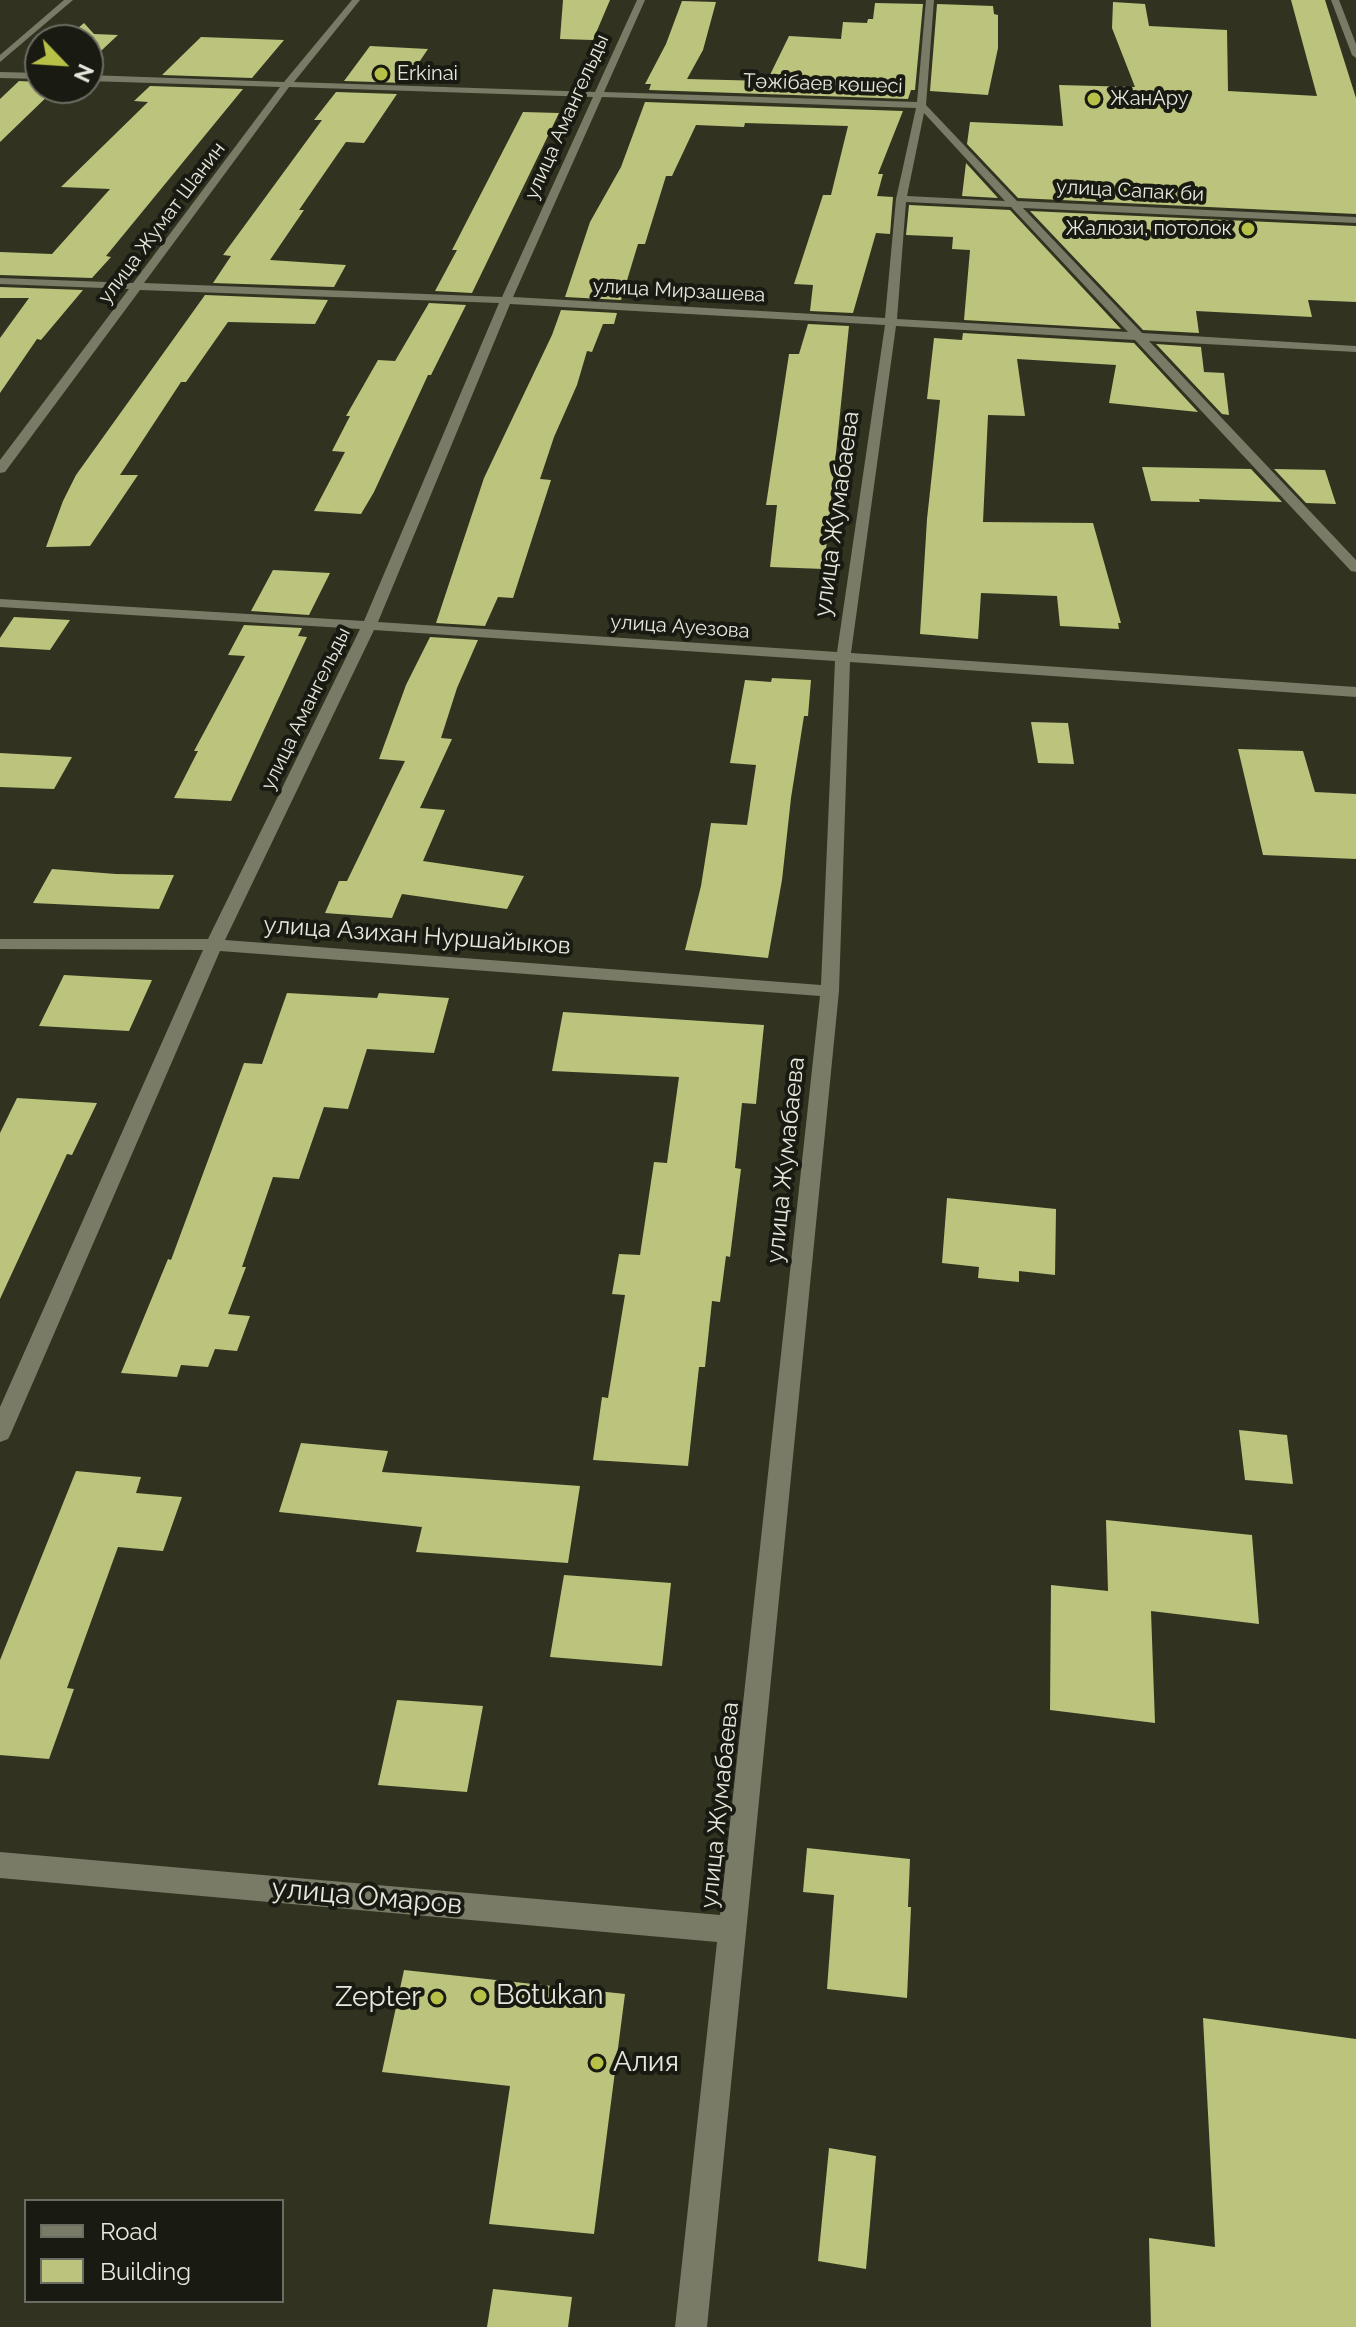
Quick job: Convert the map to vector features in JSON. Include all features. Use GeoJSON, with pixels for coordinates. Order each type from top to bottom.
{"type":"FeatureCollection","features":[{"type":"Feature","properties":{"kind":"street"},"geometry":{"type":"LineString","coordinates":[[0,59],[69,0]]}},
{"type":"Feature","properties":{"kind":"street","name":"улица Жумат Шанин"},"geometry":{"type":"LineString","coordinates":[[0,469],[288,83],[356,0]]}},
{"type":"Feature","properties":{"kind":"street","name":"улица Амангельды"},"geometry":{"type":"LineString","coordinates":[[0,1433],[214,945],[370,624],[506,300],[641,0]]}},
{"type":"Feature","properties":{"kind":"street","name":"улица Жумабаева"},"geometry":{"type":"LineString","coordinates":[[691,2327],[830,991],[843,659],[891,320],[901,199],[921,105],[930,0]]}},
{"type":"Feature","properties":{"kind":"street"},"geometry":{"type":"LineString","coordinates":[[1335,0],[1356,55]]}},
{"type":"Feature","properties":{"kind":"street"},"geometry":{"type":"LineString","coordinates":[[0,75],[24,76]]}},
{"type":"Feature","properties":{"kind":"street","name":"Тәжібаев көшесі"},"geometry":{"type":"LineString","coordinates":[[104,78],[921,105],[1356,568]]}},
{"type":"Feature","properties":{"kind":"street","name":"улица Сапак би"},"geometry":{"type":"LineString","coordinates":[[901,199],[1356,220]]}},
{"type":"Feature","properties":{"kind":"street","name":"улица Мирзашева"},"geometry":{"type":"LineString","coordinates":[[0,281],[506,300],[1356,349]]}},
{"type":"Feature","properties":{"kind":"street","name":"улица Ауезова"},"geometry":{"type":"LineString","coordinates":[[0,603],[370,624],[1356,692]]}},
{"type":"Feature","properties":{"kind":"street","name":"улица Азихан Нуршайыков"},"geometry":{"type":"LineString","coordinates":[[0,944],[214,945],[830,991]]}},
{"type":"Feature","properties":{"kind":"street","name":"улица Омаров"},"geometry":{"type":"LineString","coordinates":[[0,1865],[733,1930]]}},
{"type":"Feature","properties":{"kind":"building"},"geometry":{"type":"Polygon","coordinates":[[[563,0],[610,0],[593,40],[560,39],[563,0]]]}},
{"type":"Feature","properties":{"kind":"building"},"geometry":{"type":"Polygon","coordinates":[[[1291,0],[1325,0],[1356,98],[1356,214],[1018,198],[967,144],[970,122],[1063,126],[1059,85],[1135,87],[1112,28],[1113,2],[1145,4],[1149,26],[1227,30],[1228,91],[1317,96],[1291,0]]]}},
{"type":"Feature","properties":{"kind":"building"},"geometry":{"type":"Polygon","coordinates":[[[682,1],[716,2],[703,50],[687,79],[767,81],[789,36],[841,39],[843,22],[867,23],[868,19],[873,19],[875,3],[923,4],[915,90],[911,90],[908,99],[649,90],[651,84],[645,84],[666,44],[682,1]]]}},
{"type":"Feature","properties":{"kind":"building"},"geometry":{"type":"Polygon","coordinates":[[[937,4],[993,6],[994,14],[998,15],[998,48],[988,95],[930,91],[937,4]]]}},
{"type":"Feature","properties":{"kind":"building"},"geometry":{"type":"Polygon","coordinates":[[[104,34],[118,35],[104,48],[104,34]]]}},
{"type":"Feature","properties":{"kind":"building"},"geometry":{"type":"Polygon","coordinates":[[[201,37],[284,40],[252,78],[162,75],[201,37]]]}},
{"type":"Feature","properties":{"kind":"building"},"geometry":{"type":"Polygon","coordinates":[[[370,46],[428,49],[405,83],[344,81],[370,46]]]}},
{"type":"Feature","properties":{"kind":"building"},"geometry":{"type":"Polygon","coordinates":[[[19,81],[24,81],[24,104],[39,104],[0,142],[0,99],[19,81]]]}},
{"type":"Feature","properties":{"kind":"building"},"geometry":{"type":"Polygon","coordinates":[[[150,86],[243,89],[106,256],[111,257],[92,278],[0,275],[0,252],[52,254],[110,189],[61,187],[148,102],[134,101],[150,86]]]}},
{"type":"Feature","properties":{"kind":"building"},"geometry":{"type":"Polygon","coordinates":[[[336,92],[397,94],[364,143],[346,142],[299,210],[304,210],[270,260],[346,265],[334,287],[213,283],[231,256],[223,255],[322,120],[314,120],[336,92]]]}},
{"type":"Feature","properties":{"kind":"building"},"geometry":{"type":"Polygon","coordinates":[[[645,102],[903,111],[878,174],[883,174],[877,196],[893,197],[890,234],[876,233],[853,313],[810,311],[813,285],[794,284],[823,195],[831,195],[848,126],[696,125],[672,176],[666,176],[645,244],[638,244],[621,300],[565,297],[590,222],[621,167],[645,102]]]}},
{"type":"Feature","properties":{"kind":"building"},"geometry":{"type":"Polygon","coordinates":[[[523,112],[559,113],[472,293],[435,291],[457,250],[452,250],[523,112]]]}},
{"type":"Feature","properties":{"kind":"building"},"geometry":{"type":"Polygon","coordinates":[[[966,163],[998,198],[962,196],[966,163]]]}},
{"type":"Feature","properties":{"kind":"building"},"geometry":{"type":"Polygon","coordinates":[[[909,205],[1010,210],[1121,329],[964,320],[970,250],[952,249],[953,237],[906,235],[909,205]]]}},
{"type":"Feature","properties":{"kind":"building"},"geometry":{"type":"Polygon","coordinates":[[[1030,211],[1356,226],[1356,302],[1308,300],[1312,317],[1196,311],[1199,333],[1143,330],[1030,211]]]}},
{"type":"Feature","properties":{"kind":"building"},"geometry":{"type":"Polygon","coordinates":[[[0,287],[83,290],[41,340],[37,339],[0,393],[0,338],[29,298],[0,298],[0,287]]]}},
{"type":"Feature","properties":{"kind":"building"},"geometry":{"type":"Polygon","coordinates":[[[205,295],[328,300],[315,324],[228,322],[186,382],[181,382],[120,475],[138,475],[90,546],[46,547],[76,475],[205,295]]]}},
{"type":"Feature","properties":{"kind":"building"},"geometry":{"type":"Polygon","coordinates":[[[429,303],[466,305],[431,375],[428,375],[374,492],[361,514],[314,511],[345,452],[332,451],[350,416],[346,416],[378,360],[395,361],[429,303]]]}},
{"type":"Feature","properties":{"kind":"building"},"geometry":{"type":"Polygon","coordinates":[[[561,310],[617,313],[614,324],[603,324],[592,352],[587,351],[577,385],[554,437],[540,479],[551,480],[513,598],[498,597],[485,626],[436,623],[484,478],[561,310]]]}},
{"type":"Feature","properties":{"kind":"building"},"geometry":{"type":"Polygon","coordinates":[[[808,324],[849,326],[824,569],[770,567],[777,505],[766,505],[789,354],[799,354],[808,324]]]}},
{"type":"Feature","properties":{"kind":"building"},"geometry":{"type":"Polygon","coordinates":[[[963,333],[1134,343],[1198,412],[1109,403],[1116,365],[1017,359],[1025,416],[988,415],[983,522],[1093,523],[1121,623],[1118,623],[1119,629],[1060,626],[1057,596],[981,593],[978,639],[920,634],[927,519],[940,400],[927,399],[934,338],[962,340],[963,333]]]}},
{"type":"Feature","properties":{"kind":"building"},"geometry":{"type":"Polygon","coordinates":[[[1156,344],[1201,347],[1204,372],[1224,373],[1229,415],[1222,414],[1156,344]]]}},
{"type":"Feature","properties":{"kind":"building"},"geometry":{"type":"Polygon","coordinates":[[[1142,467],[1251,469],[1282,502],[1151,501],[1142,467]]]}},
{"type":"Feature","properties":{"kind":"building"},"geometry":{"type":"Polygon","coordinates":[[[1274,469],[1325,470],[1336,504],[1306,503],[1274,469]]]}},
{"type":"Feature","properties":{"kind":"building"},"geometry":{"type":"Polygon","coordinates":[[[273,570],[330,573],[309,615],[251,611],[273,570]]]}},
{"type":"Feature","properties":{"kind":"building"},"geometry":{"type":"Polygon","coordinates":[[[14,617],[70,620],[50,650],[0,647],[0,638],[14,617]]]}},
{"type":"Feature","properties":{"kind":"building"},"geometry":{"type":"Polygon","coordinates":[[[244,625],[302,628],[298,636],[307,637],[231,801],[174,798],[198,751],[194,751],[245,656],[228,655],[244,625]]]}},
{"type":"Feature","properties":{"kind":"building"},"geometry":{"type":"Polygon","coordinates":[[[430,637],[478,640],[457,688],[441,738],[452,739],[420,808],[445,810],[423,861],[524,876],[507,909],[402,894],[392,918],[325,913],[339,881],[347,881],[405,761],[379,759],[406,685],[430,637]]]}},
{"type":"Feature","properties":{"kind":"building"},"geometry":{"type":"Polygon","coordinates":[[[772,678],[811,680],[808,716],[804,716],[768,958],[685,950],[701,886],[711,823],[747,825],[756,765],[730,763],[745,680],[771,682],[772,678]]]}},
{"type":"Feature","properties":{"kind":"building"},"geometry":{"type":"Polygon","coordinates":[[[1031,722],[1068,723],[1074,764],[1038,763],[1031,722]]]}},
{"type":"Feature","properties":{"kind":"building"},"geometry":{"type":"Polygon","coordinates":[[[1238,749],[1303,751],[1315,792],[1356,794],[1356,859],[1263,855],[1238,749]]]}},
{"type":"Feature","properties":{"kind":"building"},"geometry":{"type":"Polygon","coordinates":[[[0,753],[72,757],[54,789],[0,787],[0,753]]]}},
{"type":"Feature","properties":{"kind":"building"},"geometry":{"type":"Polygon","coordinates":[[[52,869],[174,875],[159,909],[33,903],[52,869]]]}},
{"type":"Feature","properties":{"kind":"building"},"geometry":{"type":"Polygon","coordinates":[[[64,975],[152,980],[129,1031],[39,1026],[64,975]]]}},
{"type":"Feature","properties":{"kind":"building"},"geometry":{"type":"Polygon","coordinates":[[[287,993],[377,998],[379,993],[449,998],[434,1053],[367,1049],[348,1109],[324,1107],[299,1179],[273,1177],[242,1267],[246,1267],[228,1314],[250,1316],[237,1351],[215,1349],[208,1367],[181,1365],[177,1377],[121,1373],[168,1259],[171,1260],[244,1063],[262,1064],[287,993]]]}},
{"type":"Feature","properties":{"kind":"building"},"geometry":{"type":"Polygon","coordinates":[[[563,1012],[764,1025],[756,1104],[742,1103],[735,1168],[741,1169],[730,1257],[726,1256],[720,1302],[712,1301],[705,1367],[699,1367],[688,1466],[593,1460],[602,1397],[608,1398],[625,1295],[612,1294],[619,1254],[640,1255],[654,1162],[667,1163],[679,1077],[552,1071],[563,1012]]]}},
{"type":"Feature","properties":{"kind":"building"},"geometry":{"type":"Polygon","coordinates":[[[17,1098],[97,1103],[72,1155],[67,1154],[0,1299],[0,1133],[17,1098]]]}},
{"type":"Feature","properties":{"kind":"building"},"geometry":{"type":"Polygon","coordinates":[[[947,1198],[1056,1209],[1055,1275],[1019,1271],[1019,1282],[978,1278],[979,1267],[942,1263],[947,1198]]]}},
{"type":"Feature","properties":{"kind":"building"},"geometry":{"type":"Polygon","coordinates":[[[1239,1430],[1287,1435],[1293,1484],[1245,1480],[1239,1430]]]}},
{"type":"Feature","properties":{"kind":"building"},"geometry":{"type":"Polygon","coordinates":[[[301,1443],[388,1451],[382,1472],[580,1486],[568,1563],[416,1552],[422,1527],[279,1512],[301,1443]]]}},
{"type":"Feature","properties":{"kind":"building"},"geometry":{"type":"Polygon","coordinates":[[[76,1471],[141,1477],[136,1493],[182,1497],[163,1551],[118,1547],[67,1688],[74,1689],[49,1759],[0,1755],[0,1660],[76,1471]]]}},
{"type":"Feature","properties":{"kind":"building"},"geometry":{"type":"Polygon","coordinates":[[[1106,1520],[1252,1535],[1259,1624],[1151,1611],[1155,1723],[1050,1710],[1051,1585],[1108,1591],[1106,1520]]]}},
{"type":"Feature","properties":{"kind":"building"},"geometry":{"type":"Polygon","coordinates":[[[564,1575],[671,1583],[662,1666],[550,1657],[564,1575]]]}},
{"type":"Feature","properties":{"kind":"building"},"geometry":{"type":"Polygon","coordinates":[[[397,1700],[483,1706],[467,1792],[378,1785],[397,1700]]]}},
{"type":"Feature","properties":{"kind":"building"},"geometry":{"type":"Polygon","coordinates":[[[807,1848],[910,1859],[907,1998],[827,1989],[834,1895],[803,1892],[807,1848]]]}},
{"type":"Feature","properties":{"kind":"building"},"geometry":{"type":"Polygon","coordinates":[[[404,1970],[625,1994],[594,2234],[489,2224],[510,2086],[382,2072],[404,1970]]]}},
{"type":"Feature","properties":{"kind":"building"},"geometry":{"type":"Polygon","coordinates":[[[1203,2018],[1356,2039],[1356,2327],[1151,2327],[1149,2238],[1215,2247],[1203,2018]]]}},
{"type":"Feature","properties":{"kind":"building"},"geometry":{"type":"Polygon","coordinates":[[[829,2148],[876,2156],[866,2269],[818,2261],[829,2148]]]}},
{"type":"Feature","properties":{"kind":"building"},"geometry":{"type":"Polygon","coordinates":[[[493,2289],[572,2297],[568,2327],[487,2327],[493,2289]]]}},
{"type":"Feature","properties":{"kind":"place","name":"Erkinai"},"geometry":{"type":"Point","coordinates":[381,74]}},
{"type":"Feature","properties":{"kind":"place","name":"ЖанАру"},"geometry":{"type":"Point","coordinates":[1094,99]}},
{"type":"Feature","properties":{"kind":"place","name":"Жалюзи, потолок"},"geometry":{"type":"Point","coordinates":[1248,229]}},
{"type":"Feature","properties":{"kind":"place","name":"Botukan"},"geometry":{"type":"Point","coordinates":[480,1996]}},
{"type":"Feature","properties":{"kind":"place","name":"Zepter"},"geometry":{"type":"Point","coordinates":[437,1998]}},
{"type":"Feature","properties":{"kind":"place","name":"Алия"},"geometry":{"type":"Point","coordinates":[597,2063]}}]}
